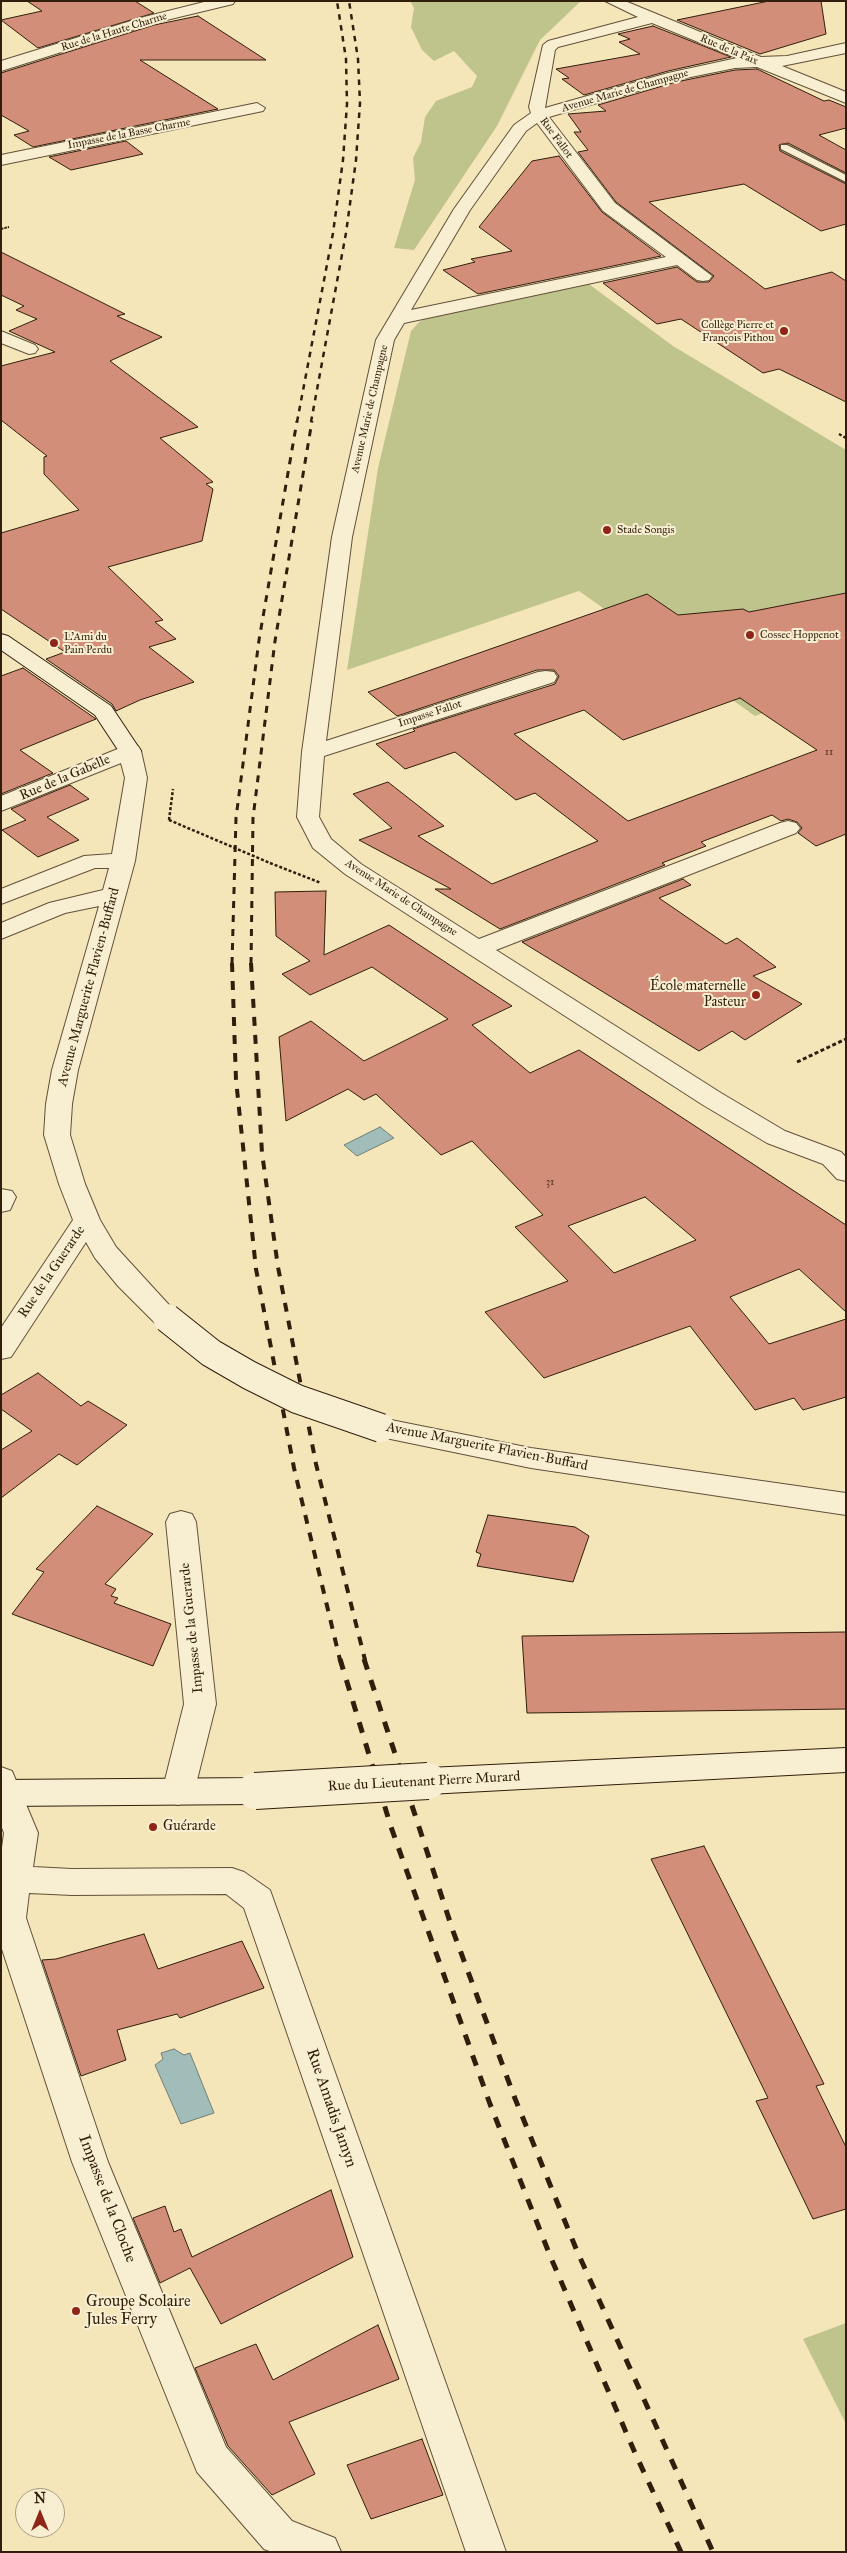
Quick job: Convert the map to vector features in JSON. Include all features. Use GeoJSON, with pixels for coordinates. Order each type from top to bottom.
{"type":"FeatureCollection","features":[{"type":"Feature","properties":{"kind":"street"},"geometry":{"type":"LineString","coordinates":[[178,1],[191,10]]}},
{"type":"Feature","properties":{"kind":"street","name":"Rue de la Haute Charme"},"geometry":{"type":"LineString","coordinates":[[1,66],[149,20],[228,1]]}},
{"type":"Feature","properties":{"kind":"street","name":"Rue de la Paix"},"geometry":{"type":"LineString","coordinates":[[612,1],[846,98]]}},
{"type":"Feature","properties":{"kind":"street","name":"Rue Fallot"},"geometry":{"type":"LineString","coordinates":[[653,18],[553,44],[548,48],[537,107],[538,115],[609,207],[703,276]]}},
{"type":"Feature","properties":{"kind":"street","name":"Avenue Marie de Champagne"},"geometry":{"type":"LineString","coordinates":[[841,1160],[776,1137],[354,869],[321,843],[308,816],[313,752],[342,537],[385,340],[462,209],[520,128],[538,115],[673,76],[735,63],[787,61],[846,48]]}},
{"type":"Feature","properties":{"kind":"street","name":"Impasse de la Basse Charme"},"geometry":{"type":"LineString","coordinates":[[1,160],[258,108]]}},
{"type":"Feature","properties":{"kind":"street"},"geometry":{"type":"LineString","coordinates":[[396,319],[681,259]]}},
{"type":"Feature","properties":{"kind":"street"},"geometry":{"type":"LineString","coordinates":[[1,336],[29,349]]}},
{"type":"Feature","properties":{"kind":"street"},"geometry":{"type":"LineString","coordinates":[[1,640],[103,711],[130,751]]}},
{"type":"Feature","properties":{"kind":"street","name":"Impasse Fallot"},"geometry":{"type":"LineString","coordinates":[[313,752],[546,677]]}},
{"type":"Feature","properties":{"kind":"street","name":"Rue de la Gabelle"},"geometry":{"type":"LineString","coordinates":[[1,804],[130,751]]}},
{"type":"Feature","properties":{"kind":"street","name":"Avenue Marguerite Flavien-Buffard"},"geometry":{"type":"LineString","coordinates":[[130,751],[136,778],[123,861],[76,1030],[59,1104],[57,1136],[62,1156],[87,1220],[105,1252],[128,1280],[167,1318],[212,1353],[249,1375],[297,1398],[381,1428],[531,1458],[846,1504]]}},
{"type":"Feature","properties":{"kind":"street"},"geometry":{"type":"LineString","coordinates":[[477,948],[516,935],[788,828]]}},
{"type":"Feature","properties":{"kind":"street"},"geometry":{"type":"LineString","coordinates":[[1,897],[92,861],[123,861]]}},
{"type":"Feature","properties":{"kind":"street"},"geometry":{"type":"LineString","coordinates":[[1,932],[58,908],[114,895]]}},
{"type":"Feature","properties":{"kind":"street","name":"Rue de la Guerarde"},"geometry":{"type":"LineString","coordinates":[[1,1350],[87,1220]]}},
{"type":"Feature","properties":{"kind":"street","name":"Impasse de la Guerarde"},"geometry":{"type":"LineString","coordinates":[[178,1792],[200,1704],[181,1522]]}},
{"type":"Feature","properties":{"kind":"street","name":"Rue du Lieutenant Pierre Murard"},"geometry":{"type":"LineString","coordinates":[[2,1788],[178,1792],[255,1791],[846,1760]]}},
{"type":"Feature","properties":{"kind":"street","name":"Impasse de la Cloche"},"geometry":{"type":"LineString","coordinates":[[2,1788],[21,1833],[9,1918],[90,2162],[211,2459],[278,2535],[321,2552]]}},
{"type":"Feature","properties":{"kind":"street","name":"Rue Amadis Jamyn"},"geometry":{"type":"LineString","coordinates":[[15,1879],[72,1882],[232,1881],[258,1900],[486,2552]]}},
{"type":"Feature","properties":{"kind":"lane"},"geometry":{"type":"LineString","coordinates":[[784,146],[846,179]]}},
{"type":"Feature","properties":{"kind":"path"},"geometry":{"type":"LineString","coordinates":[[1,229],[9,227]]}},
{"type":"Feature","properties":{"kind":"path"},"geometry":{"type":"LineString","coordinates":[[846,432],[839,434],[846,438]]}},
{"type":"Feature","properties":{"kind":"path"},"geometry":{"type":"LineString","coordinates":[[173,789],[169,820],[320,883]]}},
{"type":"Feature","properties":{"kind":"path"},"geometry":{"type":"LineString","coordinates":[[797,1062],[846,1039]]}},
{"type":"Feature","properties":{"kind":"green space"},"geometry":{"type":"Polygon","coordinates":[[[410,1],[581,1],[540,40],[497,126],[414,250],[394,248],[415,180],[413,158],[421,142],[425,117],[436,101],[472,87],[477,76],[454,51],[434,61],[422,50],[411,27],[414,8],[410,1]]]}},
{"type":"Feature","properties":{"kind":"green space","name":"Stade Songis"},"geometry":{"type":"Polygon","coordinates":[[[586,282],[673,346],[846,450],[846,682],[755,716],[579,591],[347,670],[378,468],[411,331],[419,322],[430,316],[586,282]]]}},
{"type":"Feature","properties":{"kind":"green space"},"geometry":{"type":"Polygon","coordinates":[[[846,2323],[846,2424],[803,2339],[846,2323]]]}},
{"type":"Feature","properties":{"kind":"water"},"geometry":{"type":"Polygon","coordinates":[[[380,1127],[394,1138],[357,1156],[344,1145],[380,1127]]]}},
{"type":"Feature","properties":{"kind":"water"},"geometry":{"type":"Polygon","coordinates":[[[174,2049],[184,2055],[190,2053],[214,2113],[181,2124],[155,2065],[163,2059],[161,2053],[174,2049]]]}},
{"type":"Feature","properties":{"kind":"building"},"geometry":{"type":"Polygon","coordinates":[[[27,1],[135,1],[154,13],[38,48],[1,20],[42,11],[27,1]]]}},
{"type":"Feature","properties":{"kind":"building"},"geometry":{"type":"Polygon","coordinates":[[[769,1],[821,1],[826,34],[760,54],[677,20],[769,1]]]}},
{"type":"Feature","properties":{"kind":"building"},"geometry":{"type":"Polygon","coordinates":[[[198,16],[266,60],[140,60],[218,109],[33,147],[14,135],[29,131],[1,115],[1,73],[154,25],[198,16]]]}},
{"type":"Feature","properties":{"kind":"building"},"geometry":{"type":"Polygon","coordinates":[[[653,26],[731,57],[668,71],[584,95],[562,79],[569,78],[556,69],[640,54],[619,42],[630,39],[618,34],[653,26]]]}},
{"type":"Feature","properties":{"kind":"building"},"geometry":{"type":"Polygon","coordinates":[[[757,69],[824,101],[829,100],[846,107],[846,128],[819,135],[846,150],[846,173],[788,143],[779,145],[780,151],[846,184],[846,224],[821,231],[744,184],[649,202],[765,289],[832,272],[846,281],[846,402],[779,369],[763,373],[681,319],[657,324],[603,283],[677,267],[697,282],[709,282],[714,276],[616,202],[578,152],[588,150],[574,132],[581,132],[568,114],[606,111],[598,105],[676,82],[735,70],[757,69]]]}},
{"type":"Feature","properties":{"kind":"building"},"geometry":{"type":"Polygon","coordinates":[[[126,141],[143,154],[71,170],[49,157],[126,141]]]}},
{"type":"Feature","properties":{"kind":"building"},"geometry":{"type":"Polygon","coordinates":[[[559,156],[602,212],[661,256],[478,294],[443,270],[475,262],[471,259],[512,251],[479,227],[532,161],[559,156]]]}},
{"type":"Feature","properties":{"kind":"building"},"geometry":{"type":"Polygon","coordinates":[[[1,252],[125,314],[117,316],[162,337],[110,361],[198,427],[160,438],[213,482],[206,484],[213,489],[202,541],[108,567],[163,620],[155,622],[176,639],[149,647],[194,682],[140,700],[116,711],[112,704],[46,659],[65,652],[1,609],[1,533],[79,510],[44,474],[44,457],[47,456],[1,420],[1,366],[55,352],[9,331],[37,319],[16,310],[24,306],[1,295],[1,252]]]}},
{"type":"Feature","properties":{"kind":"building"},"geometry":{"type":"Polygon","coordinates":[[[846,593],[846,834],[816,846],[798,833],[802,828],[797,822],[788,819],[781,821],[772,815],[701,842],[706,846],[662,863],[665,865],[500,929],[435,889],[451,889],[359,840],[392,828],[353,794],[388,782],[444,826],[418,836],[492,884],[598,841],[535,793],[516,800],[455,752],[405,769],[376,744],[415,731],[413,729],[555,684],[559,676],[554,670],[537,670],[397,716],[368,692],[647,594],[678,615],[743,609],[749,612],[846,593]],[[740,698],[623,740],[584,710],[514,734],[628,821],[817,750],[740,698]]]}},
{"type":"Feature","properties":{"kind":"building"},"geometry":{"type":"Polygon","coordinates":[[[23,668],[96,719],[20,750],[53,773],[1,794],[1,676],[23,668]]]}},
{"type":"Feature","properties":{"kind":"building"},"geometry":{"type":"Polygon","coordinates":[[[70,785],[89,799],[47,817],[79,840],[38,857],[2,830],[26,820],[11,809],[70,785]]]}},
{"type":"Feature","properties":{"kind":"building"},"geometry":{"type":"Polygon","coordinates":[[[683,879],[691,885],[659,898],[726,944],[737,938],[776,967],[753,976],[802,1004],[745,1040],[732,1031],[699,1051],[522,942],[683,879]]]}},
{"type":"Feature","properties":{"kind":"building"},"geometry":{"type":"Polygon","coordinates":[[[326,891],[324,955],[389,925],[512,1006],[472,1025],[530,1073],[579,1050],[846,1225],[846,1312],[799,1269],[730,1297],[769,1344],[846,1319],[846,1397],[803,1410],[794,1398],[755,1410],[690,1326],[544,1378],[485,1312],[568,1281],[515,1227],[543,1215],[472,1141],[441,1155],[376,1094],[364,1100],[348,1089],[286,1121],[279,1037],[311,1021],[364,1061],[448,1019],[372,967],[310,995],[282,974],[310,961],[276,936],[275,892],[326,891]],[[645,1197],[568,1226],[614,1273],[696,1240],[645,1197]]]}},
{"type":"Feature","properties":{"kind":"building"},"geometry":{"type":"Polygon","coordinates":[[[38,1373],[81,1406],[88,1401],[127,1425],[77,1465],[59,1454],[1,1498],[1,1450],[32,1431],[1,1409],[1,1395],[38,1373]]]}},
{"type":"Feature","properties":{"kind":"building"},"geometry":{"type":"Polygon","coordinates":[[[97,1506],[153,1534],[105,1584],[116,1589],[111,1596],[118,1598],[114,1603],[171,1624],[153,1666],[12,1614],[44,1572],[36,1569],[97,1506]]]}},
{"type":"Feature","properties":{"kind":"building"},"geometry":{"type":"Polygon","coordinates":[[[488,1515],[575,1527],[589,1536],[573,1582],[477,1566],[481,1554],[476,1552],[488,1515]]]}},
{"type":"Feature","properties":{"kind":"building"},"geometry":{"type":"Polygon","coordinates":[[[846,1632],[846,1709],[527,1713],[522,1636],[846,1632]]]}},
{"type":"Feature","properties":{"kind":"building"},"geometry":{"type":"Polygon","coordinates":[[[704,1846],[824,2084],[816,2086],[846,2147],[846,2209],[813,2219],[756,2101],[768,2098],[651,1859],[704,1846]]]}},
{"type":"Feature","properties":{"kind":"building"},"geometry":{"type":"Polygon","coordinates":[[[144,1934],[158,1969],[242,1941],[264,1988],[180,2018],[177,2014],[117,2030],[126,2060],[81,2076],[42,1960],[56,1959],[144,1934]]]}},
{"type":"Feature","properties":{"kind":"building"},"geometry":{"type":"Polygon","coordinates":[[[331,2190],[353,2257],[221,2324],[190,2268],[160,2283],[133,2218],[165,2206],[174,2232],[181,2229],[192,2257],[331,2190]]]}},
{"type":"Feature","properties":{"kind":"building"},"geometry":{"type":"Polygon","coordinates":[[[378,2325],[399,2379],[289,2422],[315,2474],[272,2495],[228,2446],[195,2368],[256,2344],[273,2380],[378,2325]]]}},
{"type":"Feature","properties":{"kind":"building"},"geometry":{"type":"Polygon","coordinates":[[[422,2439],[443,2495],[371,2519],[347,2465],[422,2439]]]}},
{"type":"Feature","properties":{"kind":"railway"},"geometry":{"type":"LineString","coordinates":[[297,422],[333,233],[343,160],[347,104],[346,59],[337,1]]}},
{"type":"Feature","properties":{"kind":"railway"},"geometry":{"type":"LineString","coordinates":[[311,422],[346,233],[356,160],[360,103],[358,59],[349,1]]}},
{"type":"Feature","properties":{"kind":"railway"},"geometry":{"type":"LineString","coordinates":[[232,963],[236,818],[259,640],[297,421]]}},
{"type":"Feature","properties":{"kind":"railway"},"geometry":{"type":"LineString","coordinates":[[251,963],[253,818],[275,641],[312,421]]}},
{"type":"Feature","properties":{"kind":"railway"},"geometry":{"type":"LineString","coordinates":[[232,963],[236,1080],[256,1269],[294,1468],[340,1660]]}},
{"type":"Feature","properties":{"kind":"railway"},"geometry":{"type":"LineString","coordinates":[[251,963],[262,1153],[278,1267],[316,1464],[365,1660]]}},
{"type":"Feature","properties":{"kind":"railway"},"geometry":{"type":"LineString","coordinates":[[340,1659],[391,1827],[490,2104],[551,2258],[635,2453],[681,2552]]}},
{"type":"Feature","properties":{"kind":"railway"},"geometry":{"type":"LineString","coordinates":[[364,1659],[453,1931],[514,2096],[577,2251],[713,2552]]}},
{"type":"Feature","properties":{"kind":"place","name":"Collège Pierre et François Pithou"},"geometry":{"type":"Point","coordinates":[784,331]}},
{"type":"Feature","properties":{"kind":"place","name":"Stade Songis"},"geometry":{"type":"Point","coordinates":[607,530]}},
{"type":"Feature","properties":{"kind":"place","name":"Cossec Hoppenot"},"geometry":{"type":"Point","coordinates":[750,635]}},
{"type":"Feature","properties":{"kind":"place","name":"L'Ami du Pain Perdu"},"geometry":{"type":"Point","coordinates":[54,643]}},
{"type":"Feature","properties":{"kind":"place","name":"École maternelle Pasteur"},"geometry":{"type":"Point","coordinates":[756,995]}},
{"type":"Feature","properties":{"kind":"place","name":"Guérarde"},"geometry":{"type":"Point","coordinates":[153,1827]}},
{"type":"Feature","properties":{"kind":"place","name":"Groupe Scolaire Jules Ferry"},"geometry":{"type":"Point","coordinates":[76,2311]}}]}
